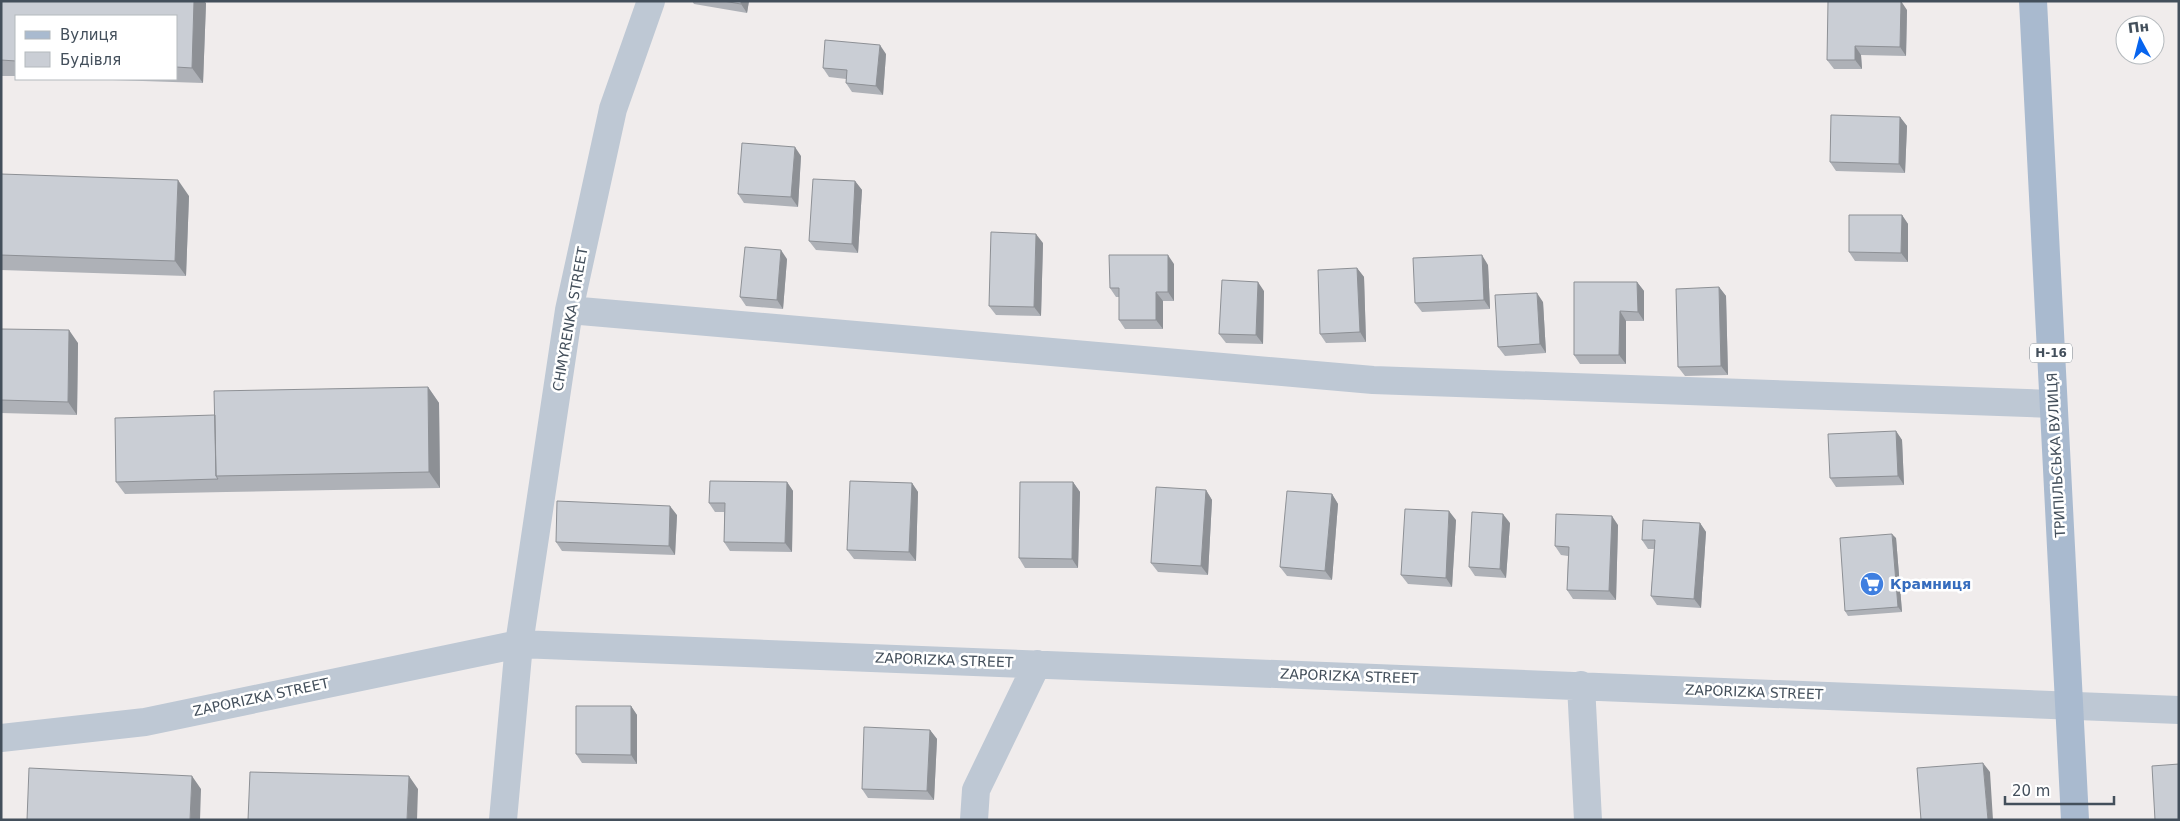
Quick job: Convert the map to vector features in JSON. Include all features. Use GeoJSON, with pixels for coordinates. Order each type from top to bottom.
{"type":"FeatureCollection","features":[{"type":"Feature","properties":{"kind":"main road","name":"ТРИПІЛЬСЬКА ВУЛИЦЯ"},"geometry":{"type":"LineString","coordinates":[[2033,1],[2075,820]]}},
{"type":"Feature","properties":{"kind":"street","name":"CHMYRENKA STREET"},"geometry":{"type":"LineString","coordinates":[[519,644],[569,310],[614,109],[651,1]]}},
{"type":"Feature","properties":{"kind":"street"},"geometry":{"type":"LineString","coordinates":[[569,310],[1373,380],[2054,404]]}},
{"type":"Feature","properties":{"kind":"street"},"geometry":{"type":"LineString","coordinates":[[503,820],[519,644]]}},
{"type":"Feature","properties":{"kind":"street","name":"ZAPORIZKA STREET"},"geometry":{"type":"LineString","coordinates":[[1,738],[145,722],[519,644],[2179,710]]}},
{"type":"Feature","properties":{"kind":"street"},"geometry":{"type":"LineString","coordinates":[[974,820],[976,790],[1037,664]]}},
{"type":"Feature","properties":{"kind":"street"},"geometry":{"type":"LineString","coordinates":[[1581,685],[1588,820]]}},
{"type":"Feature","properties":{"kind":"building"},"geometry":{"type":"Polygon","coordinates":[[[1,1],[194,1],[192,68],[178,67],[178,15],[15,15],[15,61],[1,60],[1,1]]]}},
{"type":"Feature","properties":{"kind":"building"},"geometry":{"type":"Polygon","coordinates":[[[723,1],[741,1],[741,4],[723,1]]]}},
{"type":"Feature","properties":{"kind":"building"},"geometry":{"type":"Polygon","coordinates":[[[1828,1],[1901,1],[1900,47],[1855,46],[1855,60],[1827,60],[1828,1]]]}},
{"type":"Feature","properties":{"kind":"building"},"geometry":{"type":"Polygon","coordinates":[[[825,40],[880,45],[876,86],[846,83],[847,70],[823,68],[825,40]]]}},
{"type":"Feature","properties":{"kind":"building"},"geometry":{"type":"Polygon","coordinates":[[[1831,115],[1900,117],[1899,164],[1830,162],[1831,115]]]}},
{"type":"Feature","properties":{"kind":"building"},"geometry":{"type":"Polygon","coordinates":[[[742,143],[795,147],[791,197],[738,194],[742,143]]]}},
{"type":"Feature","properties":{"kind":"building"},"geometry":{"type":"Polygon","coordinates":[[[1,174],[178,180],[175,261],[1,255],[1,174]]]}},
{"type":"Feature","properties":{"kind":"building"},"geometry":{"type":"Polygon","coordinates":[[[813,179],[855,181],[852,244],[809,241],[813,179]]]}},
{"type":"Feature","properties":{"kind":"building"},"geometry":{"type":"Polygon","coordinates":[[[1849,215],[1902,215],[1901,253],[1849,252],[1849,215]]]}},
{"type":"Feature","properties":{"kind":"building"},"geometry":{"type":"Polygon","coordinates":[[[991,232],[1036,234],[1034,307],[989,306],[991,232]]]}},
{"type":"Feature","properties":{"kind":"building"},"geometry":{"type":"Polygon","coordinates":[[[745,247],[781,250],[777,300],[740,297],[745,247]]]}},
{"type":"Feature","properties":{"kind":"building"},"geometry":{"type":"Polygon","coordinates":[[[1109,255],[1168,255],[1168,292],[1156,292],[1156,320],[1119,320],[1119,288],[1110,288],[1109,255]]]}},
{"type":"Feature","properties":{"kind":"building"},"geometry":{"type":"Polygon","coordinates":[[[1482,255],[1484,300],[1415,303],[1413,258],[1482,255]]]}},
{"type":"Feature","properties":{"kind":"building"},"geometry":{"type":"Polygon","coordinates":[[[1357,268],[1360,332],[1320,334],[1318,270],[1357,268]]]}},
{"type":"Feature","properties":{"kind":"building"},"geometry":{"type":"Polygon","coordinates":[[[1222,280],[1258,282],[1256,335],[1219,334],[1222,280]]]}},
{"type":"Feature","properties":{"kind":"building"},"geometry":{"type":"Polygon","coordinates":[[[1574,282],[1637,282],[1638,312],[1620,311],[1619,355],[1574,355],[1574,282]]]}},
{"type":"Feature","properties":{"kind":"building"},"geometry":{"type":"Polygon","coordinates":[[[1719,287],[1721,366],[1678,367],[1676,289],[1719,287]]]}},
{"type":"Feature","properties":{"kind":"building"},"geometry":{"type":"Polygon","coordinates":[[[1537,293],[1540,344],[1498,347],[1495,295],[1537,293]]]}},
{"type":"Feature","properties":{"kind":"building"},"geometry":{"type":"Polygon","coordinates":[[[1,329],[69,330],[68,402],[1,400],[1,329]]]}},
{"type":"Feature","properties":{"kind":"building"},"geometry":{"type":"Polygon","coordinates":[[[428,387],[429,472],[216,476],[214,391],[428,387]]]}},
{"type":"Feature","properties":{"kind":"building"},"geometry":{"type":"Polygon","coordinates":[[[215,415],[216,476],[218,479],[116,482],[115,418],[215,415]]]}},
{"type":"Feature","properties":{"kind":"building"},"geometry":{"type":"Polygon","coordinates":[[[1896,431],[1898,476],[1830,478],[1828,434],[1896,431]]]}},
{"type":"Feature","properties":{"kind":"building"},"geometry":{"type":"Polygon","coordinates":[[[710,481],[787,482],[785,543],[724,542],[725,503],[709,503],[710,481]]]}},
{"type":"Feature","properties":{"kind":"building"},"geometry":{"type":"Polygon","coordinates":[[[850,481],[912,483],[909,552],[847,550],[850,481]]]}},
{"type":"Feature","properties":{"kind":"building"},"geometry":{"type":"Polygon","coordinates":[[[1020,482],[1073,482],[1072,559],[1019,558],[1020,482]]]}},
{"type":"Feature","properties":{"kind":"building"},"geometry":{"type":"Polygon","coordinates":[[[1156,487],[1206,490],[1201,566],[1151,563],[1156,487]]]}},
{"type":"Feature","properties":{"kind":"building"},"geometry":{"type":"Polygon","coordinates":[[[1287,491],[1332,494],[1325,571],[1280,567],[1287,491]]]}},
{"type":"Feature","properties":{"kind":"building"},"geometry":{"type":"Polygon","coordinates":[[[557,501],[670,506],[669,546],[556,542],[557,501]]]}},
{"type":"Feature","properties":{"kind":"building"},"geometry":{"type":"Polygon","coordinates":[[[1405,509],[1449,511],[1446,578],[1401,575],[1405,509]]]}},
{"type":"Feature","properties":{"kind":"building"},"geometry":{"type":"Polygon","coordinates":[[[1472,512],[1503,514],[1500,569],[1469,567],[1472,512]]]}},
{"type":"Feature","properties":{"kind":"building"},"geometry":{"type":"Polygon","coordinates":[[[1556,514],[1612,516],[1609,591],[1567,590],[1569,547],[1555,546],[1556,514]]]}},
{"type":"Feature","properties":{"kind":"building"},"geometry":{"type":"Polygon","coordinates":[[[1643,520],[1700,523],[1694,599],[1651,596],[1655,540],[1642,540],[1643,520]]]}},
{"type":"Feature","properties":{"kind":"building"},"geometry":{"type":"Polygon","coordinates":[[[1892,534],[1898,607],[1845,611],[1840,538],[1892,534]]]}},
{"type":"Feature","properties":{"kind":"building"},"geometry":{"type":"Polygon","coordinates":[[[576,706],[631,706],[631,755],[576,754],[576,706]]]}},
{"type":"Feature","properties":{"kind":"building"},"geometry":{"type":"Polygon","coordinates":[[[864,727],[930,730],[927,791],[862,789],[864,727]]]}},
{"type":"Feature","properties":{"kind":"building"},"geometry":{"type":"Polygon","coordinates":[[[1983,763],[1988,820],[1921,820],[1917,768],[1983,763]]]}},
{"type":"Feature","properties":{"kind":"building"},"geometry":{"type":"Polygon","coordinates":[[[2179,764],[2179,820],[2155,820],[2152,766],[2179,764]]]}},
{"type":"Feature","properties":{"kind":"building"},"geometry":{"type":"Polygon","coordinates":[[[29,768],[192,776],[190,820],[27,820],[29,768]]]}},
{"type":"Feature","properties":{"kind":"building"},"geometry":{"type":"Polygon","coordinates":[[[250,772],[409,776],[407,820],[248,820],[250,772]]]}},
{"type":"Feature","properties":{"kind":"place","name":"Крамниця"},"geometry":{"type":"Point","coordinates":[1872,584]}}]}
